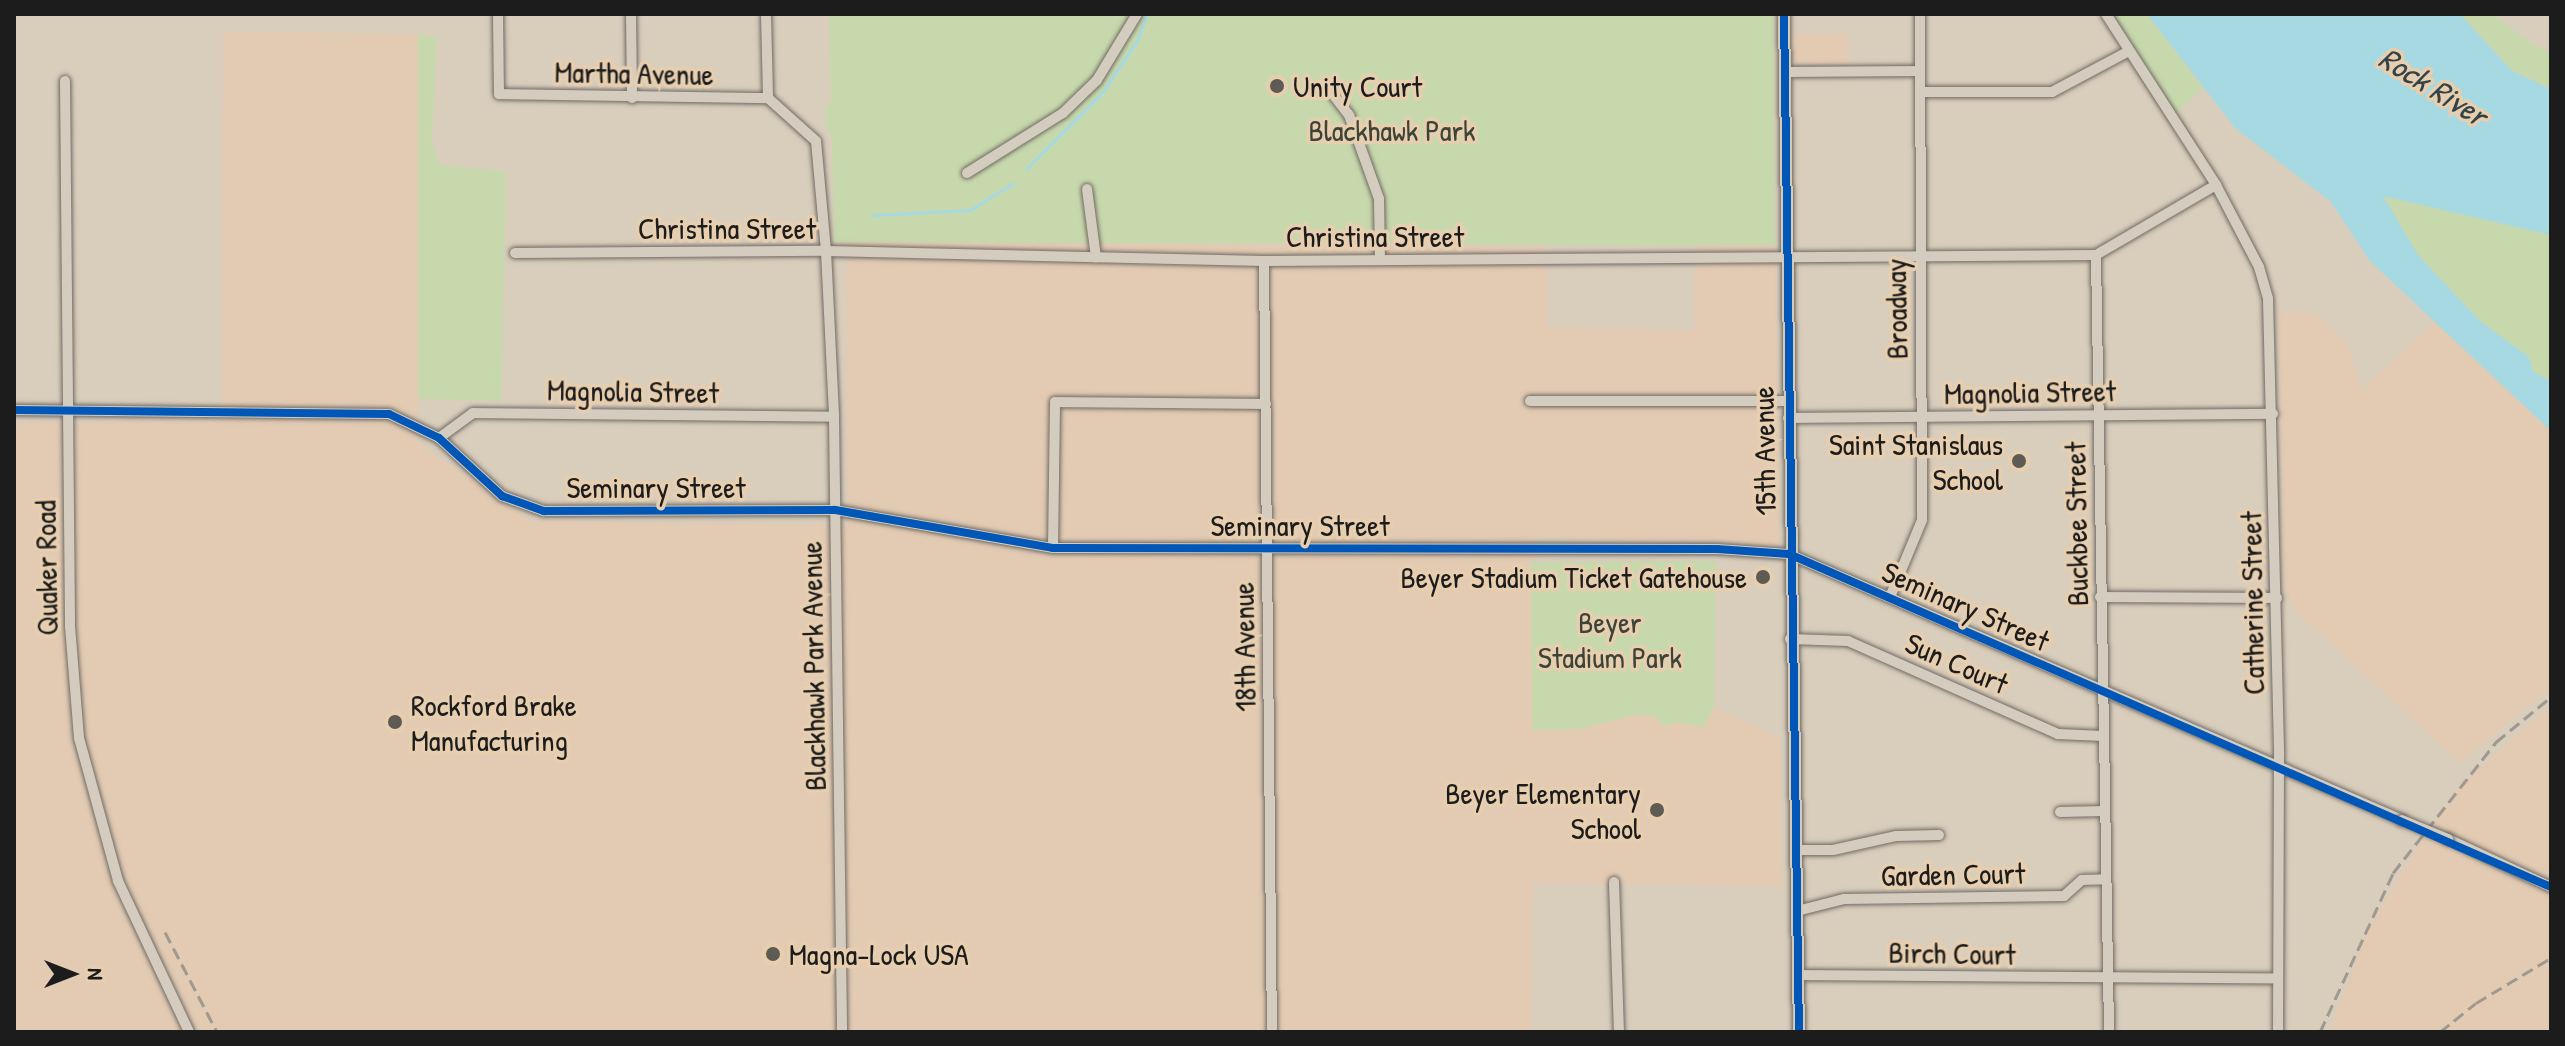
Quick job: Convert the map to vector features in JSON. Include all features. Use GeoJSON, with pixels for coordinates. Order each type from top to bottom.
{"type":"FeatureCollection","features":[{"type":"Feature","properties":{"kind":"main road","name":"15th Avenue"},"geometry":{"type":"LineString","coordinates":[[1784,14],[1790,639],[1799,1032]]}},
{"type":"Feature","properties":{"kind":"street","name":"Martha Avenue"},"geometry":{"type":"LineString","coordinates":[[498,14],[499,94],[768,98]]}},
{"type":"Feature","properties":{"kind":"street"},"geometry":{"type":"LineString","coordinates":[[631,14],[632,98]]}},
{"type":"Feature","properties":{"kind":"street"},"geometry":{"type":"LineString","coordinates":[[766,14],[768,98]]}},
{"type":"Feature","properties":{"kind":"street"},"geometry":{"type":"LineString","coordinates":[[967,173],[1063,113],[1097,80],[1137,14]]}},
{"type":"Feature","properties":{"kind":"street","name":"Broadway"},"geometry":{"type":"LineString","coordinates":[[1890,597],[1922,520],[1920,14]]}},
{"type":"Feature","properties":{"kind":"street","name":"Catherine Street"},"geometry":{"type":"LineString","coordinates":[[2106,14],[2216,185],[2259,267],[2268,299],[2277,598],[2278,1032]]}},
{"type":"Feature","properties":{"kind":"street"},"geometry":{"type":"LineString","coordinates":[[1920,92],[2052,92],[2129,51]]}},
{"type":"Feature","properties":{"kind":"street"},"geometry":{"type":"LineString","coordinates":[[1784,72],[1920,71]]}},
{"type":"Feature","properties":{"kind":"street","name":"Quaker Road"},"geometry":{"type":"LineString","coordinates":[[65,81],[70,626],[79,738],[118,881],[189,1032]]}},
{"type":"Feature","properties":{"kind":"street"},"geometry":{"type":"LineString","coordinates":[[1331,92],[1349,115],[1379,199],[1380,260]]}},
{"type":"Feature","properties":{"kind":"street","name":"Blackhawk Park Avenue"},"geometry":{"type":"LineString","coordinates":[[768,98],[816,141],[826,251],[834,417],[842,1032]]}},
{"type":"Feature","properties":{"kind":"street","name":"Christina Street"},"geometry":{"type":"LineString","coordinates":[[515,253],[826,251],[1264,261],[2096,255],[2216,185]]}},
{"type":"Feature","properties":{"kind":"street"},"geometry":{"type":"LineString","coordinates":[[1087,189],[1096,257]]}},
{"type":"Feature","properties":{"kind":"street","name":"Buckbee Street"},"geometry":{"type":"LineString","coordinates":[[2096,255],[2109,1032]]}},
{"type":"Feature","properties":{"kind":"street","name":"18th Avenue"},"geometry":{"type":"LineString","coordinates":[[1264,261],[1272,1032]]}},
{"type":"Feature","properties":{"kind":"street"},"geometry":{"type":"LineString","coordinates":[[1530,401],[1788,401]]}},
{"type":"Feature","properties":{"kind":"street"},"geometry":{"type":"LineString","coordinates":[[1053,548],[1055,402],[1266,404]]}},
{"type":"Feature","properties":{"kind":"street","name":"Seminary Street"},"geometry":{"type":"LineString","coordinates":[[14,410],[389,414],[439,438],[502,496],[544,511],[835,510],[1053,548],[1717,549],[1789,554],[2103,694],[2448,839],[2551,887]]}},
{"type":"Feature","properties":{"kind":"street","name":"Magnolia Street"},"geometry":{"type":"LineString","coordinates":[[439,438],[473,413],[834,417]]}},
{"type":"Feature","properties":{"kind":"street","name":"Magnolia Street"},"geometry":{"type":"LineString","coordinates":[[1788,418],[2273,414]]}},
{"type":"Feature","properties":{"kind":"street"},"geometry":{"type":"LineString","coordinates":[[2100,597],[2277,598]]}},
{"type":"Feature","properties":{"kind":"street","name":"Sun Court"},"geometry":{"type":"LineString","coordinates":[[1790,639],[1848,641],[2058,734],[2103,736]]}},
{"type":"Feature","properties":{"kind":"street"},"geometry":{"type":"LineString","coordinates":[[2060,812],[2104,811]]}},
{"type":"Feature","properties":{"kind":"street"},"geometry":{"type":"LineString","coordinates":[[1796,850],[1833,850],[1896,836],[1939,835]]}},
{"type":"Feature","properties":{"kind":"street","name":"Garden Court"},"geometry":{"type":"LineString","coordinates":[[1797,911],[1844,899],[2064,896],[2082,880],[2106,879]]}},
{"type":"Feature","properties":{"kind":"street"},"geometry":{"type":"LineString","coordinates":[[1614,882],[1619,1032]]}},
{"type":"Feature","properties":{"kind":"street","name":"Birch Court"},"geometry":{"type":"LineString","coordinates":[[1798,975],[2277,978]]}},
{"type":"Feature","properties":{"kind":"shaded area"},"geometry":{"type":"Polygon","coordinates":[[[223,32],[418,34],[418,443],[533,521],[847,525],[846,242],[1547,247],[1548,327],[1694,330],[1695,247],[1636,247],[1775,246],[1779,546],[1533,537],[1532,729],[1578,729],[1624,715],[1655,717],[1714,707],[1780,738],[1782,886],[1533,883],[1532,1032],[14,1032],[14,423],[222,421],[223,32]]]}},
{"type":"Feature","properties":{"kind":"shaded area"},"geometry":{"type":"Polygon","coordinates":[[[1792,34],[1848,34],[1848,64],[1798,65],[1792,59],[1792,34]]]}},
{"type":"Feature","properties":{"kind":"shaded area"},"geometry":{"type":"Polygon","coordinates":[[[2278,312],[2314,313],[2347,342],[2362,390],[2434,322],[2551,431],[2551,687],[2460,763],[2292,608],[2284,585],[2278,312]]]}},
{"type":"Feature","properties":{"kind":"shaded area"},"geometry":{"type":"Polygon","coordinates":[[[2551,704],[2551,1032],[2330,1032],[2369,928],[2416,849],[2457,789],[2551,704]]]}},
{"type":"Feature","properties":{"kind":"green space","name":"Blackhawk Park"},"geometry":{"type":"Polygon","coordinates":[[[829,14],[1774,14],[1775,246],[834,242],[832,139],[826,126],[826,105],[831,103],[829,14]]]}},
{"type":"Feature","properties":{"kind":"green space"},"geometry":{"type":"Polygon","coordinates":[[[2113,14],[2147,14],[2203,88],[2175,114],[2113,14]]]}},
{"type":"Feature","properties":{"kind":"green space"},"geometry":{"type":"Polygon","coordinates":[[[2460,14],[2493,14],[2536,46],[2549,52],[2551,44],[2551,89],[2512,71],[2460,14]]]}},
{"type":"Feature","properties":{"kind":"green space"},"geometry":{"type":"Polygon","coordinates":[[[418,34],[437,37],[432,140],[439,165],[506,172],[501,401],[418,399],[418,34]]]}},
{"type":"Feature","properties":{"kind":"green space"},"geometry":{"type":"Polygon","coordinates":[[[2383,195],[2551,235],[2551,381],[2533,372],[2529,357],[2480,321],[2418,255],[2383,195]]]}},
{"type":"Feature","properties":{"kind":"green space","name":"Beyer Stadium Park"},"geometry":{"type":"Polygon","coordinates":[[[1716,561],[1714,707],[1704,727],[1675,722],[1664,727],[1655,717],[1639,714],[1578,729],[1532,730],[1531,562],[1716,561]]]}},
{"type":"Feature","properties":{"kind":"water","name":"Rock River"},"geometry":{"type":"Polygon","coordinates":[[[2147,14],[2460,14],[2512,71],[2551,89],[2551,235],[2383,196],[2418,255],[2480,321],[2529,357],[2533,372],[2551,381],[2551,431],[2370,261],[2331,202],[2235,128],[2147,14]]]}},
{"type":"Feature","properties":{"kind":"waterway"},"geometry":{"type":"LineString","coordinates":[[1026,169],[1102,93],[1137,41],[1147,14]]}},
{"type":"Feature","properties":{"kind":"waterway"},"geometry":{"type":"LineString","coordinates":[[873,215],[970,210],[1013,183]]}},
{"type":"Feature","properties":{"kind":"railway"},"geometry":{"type":"LineString","coordinates":[[2320,1032],[2393,873],[2496,742],[2551,697]]}},
{"type":"Feature","properties":{"kind":"railway"},"geometry":{"type":"LineString","coordinates":[[165,932],[217,1032]]}},
{"type":"Feature","properties":{"kind":"railway"},"geometry":{"type":"LineString","coordinates":[[2440,1032],[2476,1003],[2551,958]]}},
{"type":"Feature","properties":{"kind":"cycle path"},"geometry":{"type":"LineString","coordinates":[[1784,14],[1799,1032]]}},
{"type":"Feature","properties":{"kind":"cycle path"},"geometry":{"type":"LineString","coordinates":[[14,410],[389,414],[439,438],[502,496],[544,511],[835,510],[1053,548],[1717,549],[1789,554],[2551,887]]}},
{"type":"Feature","properties":{"kind":"place","name":"Unity Court"},"geometry":{"type":"Point","coordinates":[1277,86]}},
{"type":"Feature","properties":{"kind":"place","name":"Saint Stanislaus School"},"geometry":{"type":"Point","coordinates":[2019,461]}},
{"type":"Feature","properties":{"kind":"place","name":"Beyer Stadium Ticket Gatehouse"},"geometry":{"type":"Point","coordinates":[1763,577]}},
{"type":"Feature","properties":{"kind":"place","name":"Rockford Brake Manufacturing"},"geometry":{"type":"Point","coordinates":[395,722]}},
{"type":"Feature","properties":{"kind":"place","name":"Beyer Elementary School"},"geometry":{"type":"Point","coordinates":[1657,810]}},
{"type":"Feature","properties":{"kind":"place","name":"Magna-Lock USA"},"geometry":{"type":"Point","coordinates":[773,954]}}]}
